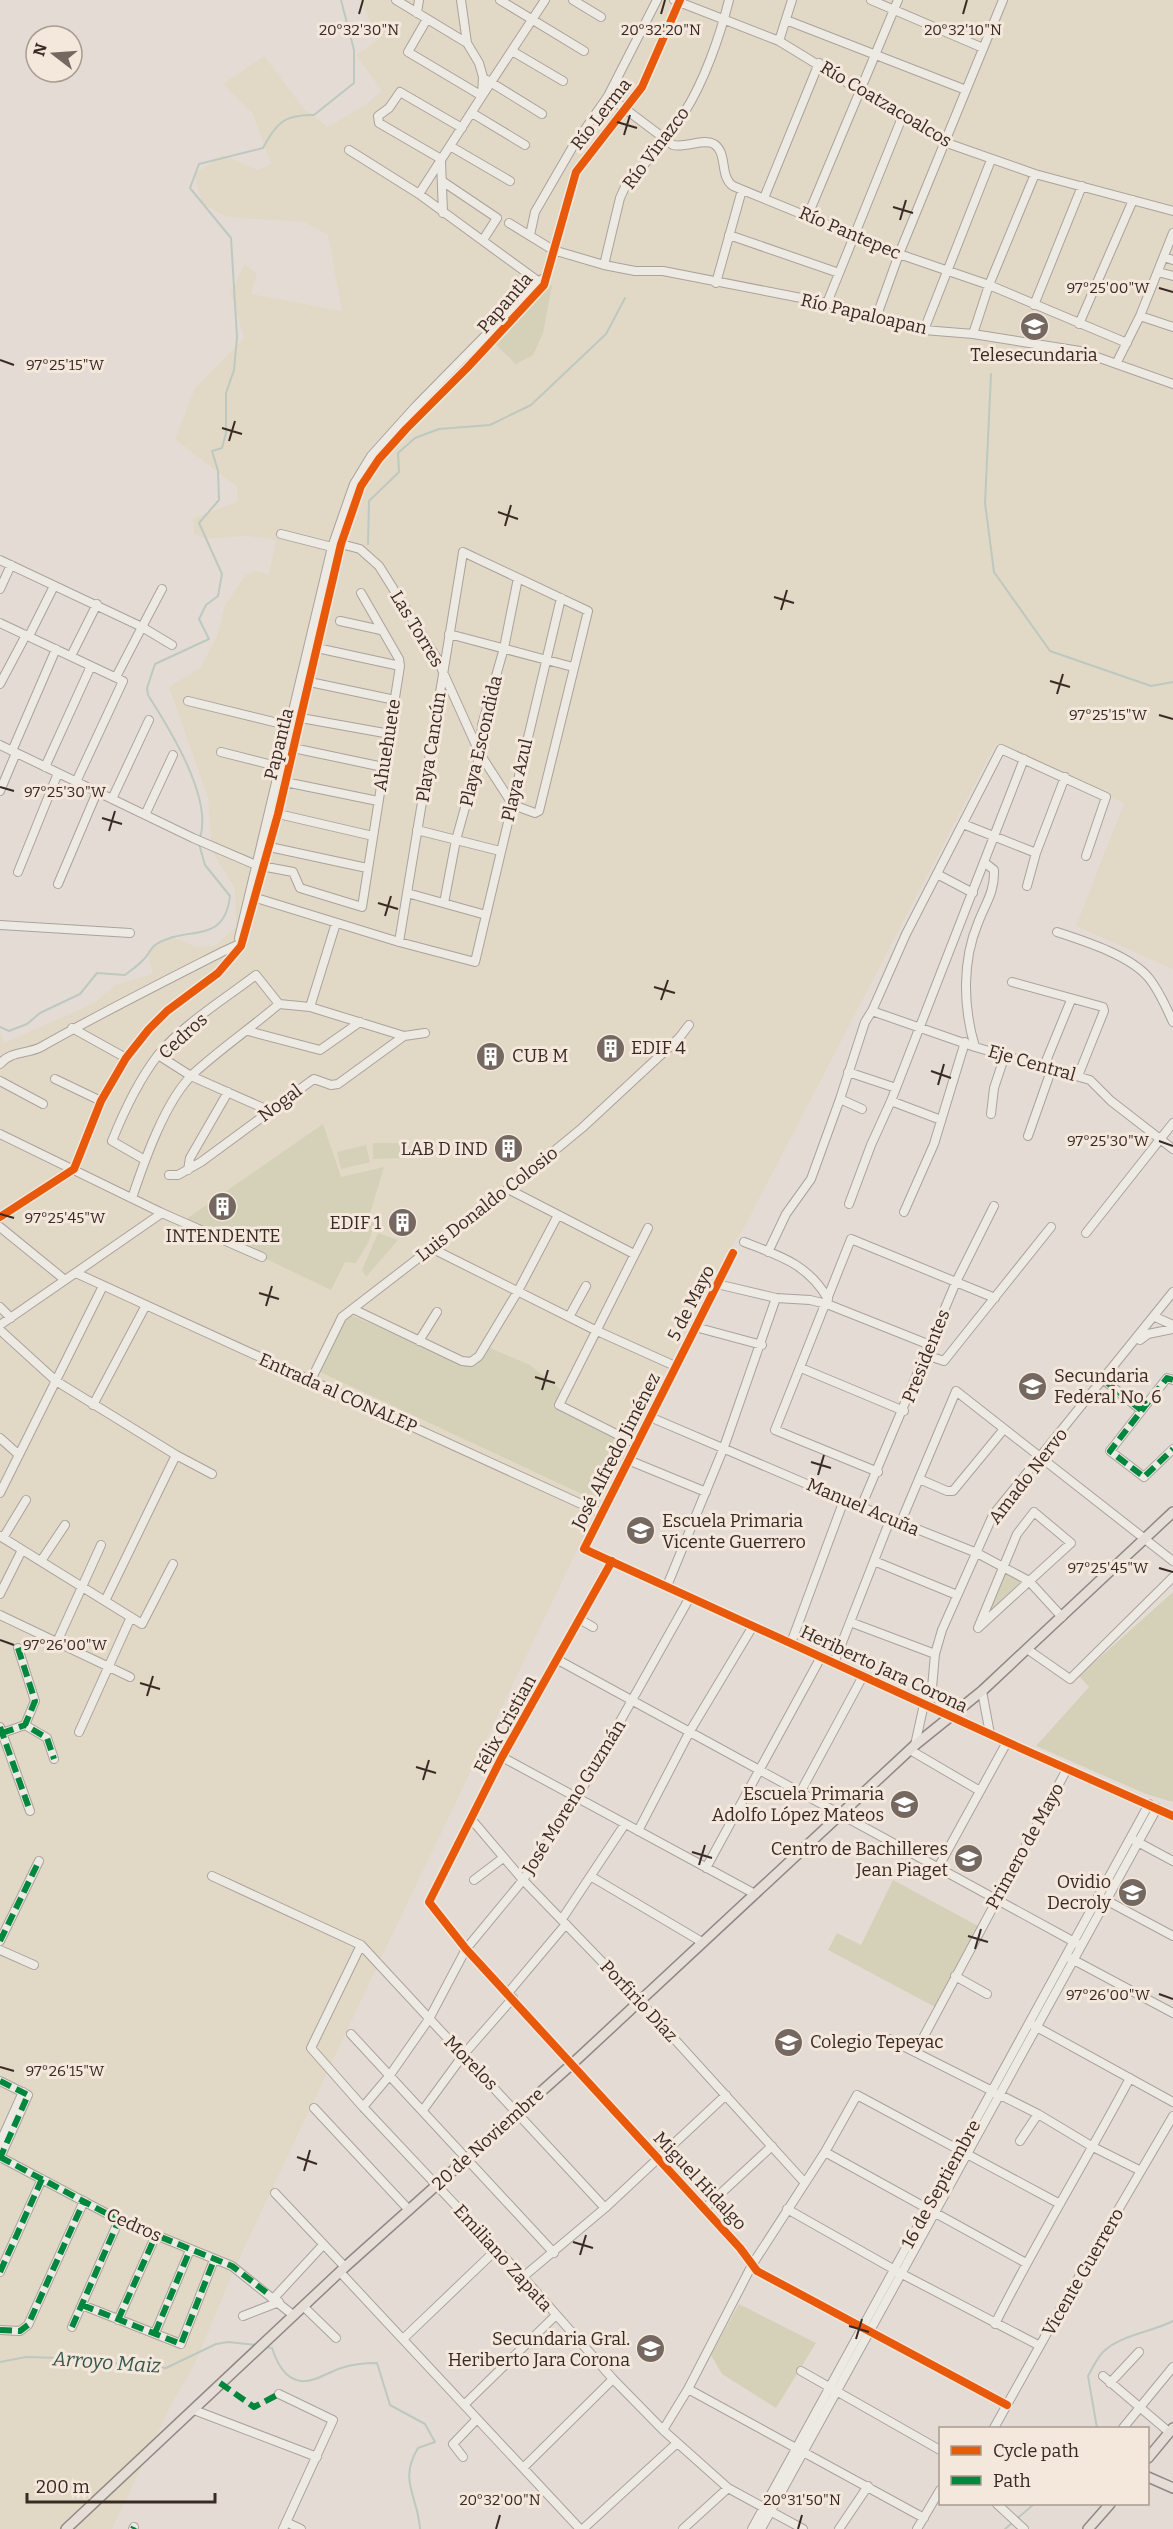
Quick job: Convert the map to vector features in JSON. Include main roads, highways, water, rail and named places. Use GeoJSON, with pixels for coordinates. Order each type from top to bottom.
{"type":"FeatureCollection","features":[{"type":"Feature","properties":{"kind":"main road","name":"20 de Noviembre"},"geometry":{"type":"LineString","coordinates":[[66,2529],[303,2306],[571,2065],[913,1748],[982,1691],[1173,1512]]}},
{"type":"Feature","properties":{"kind":"main road"},"geometry":{"type":"LineString","coordinates":[[1149,2457],[1171,2430]]}},
{"type":"Feature","properties":{"kind":"main road"},"geometry":{"type":"LineString","coordinates":[[1149,2477],[1173,2488]]}},
{"type":"Feature","properties":{"kind":"main road"},"geometry":{"type":"LineString","coordinates":[[1088,2529],[1109,2505]]}},
{"type":"Feature","properties":{"kind":"waterway"},"geometry":{"type":"LineString","coordinates":[[200,838],[202,822],[195,784],[177,744],[148,695],[147,688],[155,664],[209,639],[199,619],[206,605],[218,596],[222,574],[199,523],[219,500],[218,471],[212,451],[222,448],[226,433],[226,393],[234,370],[237,337],[231,238],[190,188],[199,164],[263,148],[272,132],[282,122],[296,116],[314,115],[354,83],[354,50],[341,0]]}},
{"type":"Feature","properties":{"kind":"waterway"},"geometry":{"type":"LineString","coordinates":[[368,544],[369,501],[399,472],[398,453],[415,438],[439,429],[490,425],[531,405],[606,334],[625,298]]}},
{"type":"Feature","properties":{"kind":"waterway"},"geometry":{"type":"LineString","coordinates":[[991,374],[985,503],[994,572],[1050,651],[1151,686],[1173,682]]}},
{"type":"Feature","properties":{"kind":"waterway"},"geometry":{"type":"LineString","coordinates":[[0,1027],[9,1031],[27,1024],[40,1013],[80,994],[97,973],[125,975],[141,962],[155,945],[167,939],[202,932],[220,922],[226,912],[230,896],[205,865],[199,844]]}},
{"type":"Feature","properties":{"kind":"waterway"},"geometry":{"type":"LineString","coordinates":[[1097,2427],[1088,2376],[1099,2357],[1110,2346],[1118,2342],[1173,2321]]}},
{"type":"Feature","properties":{"kind":"waterway","name":"Arroyo Maiz"},"geometry":{"type":"LineString","coordinates":[[0,2362],[26,2357],[61,2358],[166,2368],[216,2344],[228,2342],[256,2345]]}},
{"type":"Feature","properties":{"kind":"waterway","name":"Arroyo Maiz"},"geometry":{"type":"LineString","coordinates":[[264,2347],[272,2348],[286,2374],[299,2381],[315,2379],[350,2366],[377,2363],[390,2405],[425,2424],[435,2442],[418,2448],[410,2470],[409,2479],[420,2529]]}},
{"type":"Feature","properties":{"kind":"waterway"},"geometry":{"type":"LineString","coordinates":[[1005,2529],[1033,2505]]}},
{"type":"Feature","properties":{"kind":"place","name":"Telesecundaria"},"geometry":{"type":"Point","coordinates":[1034,326]}},
{"type":"Feature","properties":{"kind":"place","name":"EDIF 4"},"geometry":{"type":"Point","coordinates":[610,1048]}},
{"type":"Feature","properties":{"kind":"place","name":"CUB M"},"geometry":{"type":"Point","coordinates":[491,1056]}},
{"type":"Feature","properties":{"kind":"place","name":"LAB D IND"},"geometry":{"type":"Point","coordinates":[509,1149]}},
{"type":"Feature","properties":{"kind":"place","name":"INTENDENTE"},"geometry":{"type":"Point","coordinates":[223,1207]}},
{"type":"Feature","properties":{"kind":"place","name":"EDIF 1"},"geometry":{"type":"Point","coordinates":[402,1223]}},
{"type":"Feature","properties":{"kind":"place","name":"Secundaria Federal No. 6"},"geometry":{"type":"Point","coordinates":[1033,1386]}},
{"type":"Feature","properties":{"kind":"place","name":"Escuela Primaria Vicente Guerrero"},"geometry":{"type":"Point","coordinates":[641,1531]}},
{"type":"Feature","properties":{"kind":"place","name":"Escuela Primaria Adolfo López Mateos"},"geometry":{"type":"Point","coordinates":[905,1804]}},
{"type":"Feature","properties":{"kind":"place","name":"Centro de Bachilleres Jean Piaget"},"geometry":{"type":"Point","coordinates":[969,1859]}},
{"type":"Feature","properties":{"kind":"place","name":"Ovidio Decroly"},"geometry":{"type":"Point","coordinates":[1132,1892]}},
{"type":"Feature","properties":{"kind":"place","name":"Colegio Tepeyac"},"geometry":{"type":"Point","coordinates":[789,2042]}},
{"type":"Feature","properties":{"kind":"place","name":"Secundaria Gral. Heriberto Jara Corona"},"geometry":{"type":"Point","coordinates":[651,2349]}}]}
